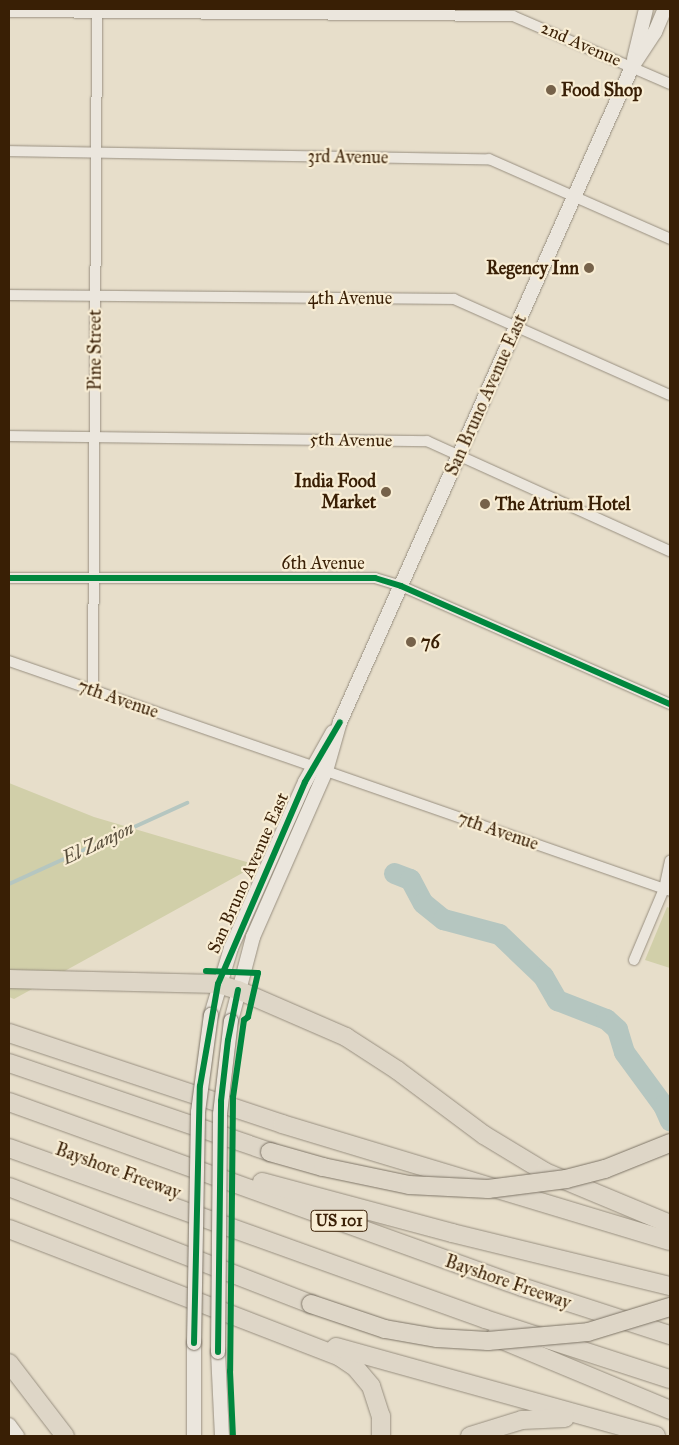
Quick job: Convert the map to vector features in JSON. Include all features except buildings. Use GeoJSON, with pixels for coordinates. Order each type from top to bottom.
{"type":"FeatureCollection","features":[{"type":"Feature","properties":{"kind":"highway"},"geometry":{"type":"LineString","coordinates":[[9,978],[218,984],[238,990],[346,1037],[397,1070],[484,1135],[545,1172],[670,1224]]}},
{"type":"Feature","properties":{"kind":"highway"},"geometry":{"type":"LineString","coordinates":[[9,1033],[282,1124],[670,1241]]}},
{"type":"Feature","properties":{"kind":"highway"},"geometry":{"type":"LineString","coordinates":[[9,1063],[270,1152],[323,1167],[409,1185],[488,1189],[566,1179],[605,1169],[670,1144]]}},
{"type":"Feature","properties":{"kind":"highway","name":"Bayshore Freeway"},"geometry":{"type":"LineString","coordinates":[[9,1102],[539,1293],[670,1335]]}},
{"type":"Feature","properties":{"kind":"highway","name":"Bayshore Freeway"},"geometry":{"type":"LineString","coordinates":[[9,1148],[510,1328],[670,1379]]}},
{"type":"Feature","properties":{"kind":"highway"},"geometry":{"type":"LineString","coordinates":[[136,1148],[443,1231],[666,1285]]}},
{"type":"Feature","properties":{"kind":"highway"},"geometry":{"type":"LineString","coordinates":[[9,1187],[140,1239],[360,1322],[411,1334],[488,1341],[588,1332],[670,1307]]}},
{"type":"Feature","properties":{"kind":"highway"},"geometry":{"type":"LineString","coordinates":[[9,1196],[140,1239]]}},
{"type":"Feature","properties":{"kind":"highway"},"geometry":{"type":"LineString","coordinates":[[9,1228],[334,1354],[355,1367],[375,1394],[381,1416],[381,1436]]}},
{"type":"Feature","properties":{"kind":"highway"},"geometry":{"type":"LineString","coordinates":[[386,1284],[520,1349],[670,1410]]}},
{"type":"Feature","properties":{"kind":"highway"},"geometry":{"type":"LineString","coordinates":[[234,1314],[390,1364],[655,1436]]}},
{"type":"Feature","properties":{"kind":"highway"},"geometry":{"type":"LineString","coordinates":[[9,1362],[65,1436]]}},
{"type":"Feature","properties":{"kind":"highway"},"geometry":{"type":"LineString","coordinates":[[470,1436],[504,1423],[555,1417],[655,1436]]}},
{"type":"Feature","properties":{"kind":"main road","name":"San Bruno Avenue East"},"geometry":{"type":"LineString","coordinates":[[632,67],[646,9]]}},
{"type":"Feature","properties":{"kind":"main road","name":"San Bruno Avenue East"},"geometry":{"type":"LineString","coordinates":[[194,1436],[198,1112],[211,1015],[218,984],[319,769],[632,67],[655,32],[665,9]]}},
{"type":"Feature","properties":{"kind":"main road","name":"San Bruno Avenue East"},"geometry":{"type":"LineString","coordinates":[[222,1436],[218,1352],[220,1114],[231,1021],[238,990],[258,925],[319,769]]}},
{"type":"Feature","properties":{"kind":"main road"},"geometry":{"type":"LineString","coordinates":[[9,1425],[17,1436]]}},
{"type":"Feature","properties":{"kind":"street","name":"2nd Avenue"},"geometry":{"type":"LineString","coordinates":[[9,12],[97,10],[513,16],[670,84]]}},
{"type":"Feature","properties":{"kind":"street","name":"Pine Street"},"geometry":{"type":"LineString","coordinates":[[94,690],[97,10]]}},
{"type":"Feature","properties":{"kind":"street","name":"3rd Avenue"},"geometry":{"type":"LineString","coordinates":[[9,151],[490,159],[670,239]]}},
{"type":"Feature","properties":{"kind":"street","name":"4th Avenue"},"geometry":{"type":"LineString","coordinates":[[9,295],[454,299],[670,395]]}},
{"type":"Feature","properties":{"kind":"street","name":"5th Avenue"},"geometry":{"type":"LineString","coordinates":[[9,436],[426,441],[670,551]]}},
{"type":"Feature","properties":{"kind":"street","name":"6th Avenue"},"geometry":{"type":"LineString","coordinates":[[9,578],[375,578],[401,586],[670,704]]}},
{"type":"Feature","properties":{"kind":"street","name":"7th Avenue"},"geometry":{"type":"LineString","coordinates":[[9,661],[667,890]]}},
{"type":"Feature","properties":{"kind":"street"},"geometry":{"type":"LineString","coordinates":[[634,960],[667,890],[665,873],[670,861]]}},
{"type":"Feature","properties":{"kind":"shaded area"},"geometry":{"type":"Polygon","coordinates":[[[9,783],[94,817],[257,865],[14,999],[9,997],[9,783]]]}},
{"type":"Feature","properties":{"kind":"shaded area"},"geometry":{"type":"Polygon","coordinates":[[[667,907],[670,908],[670,968],[645,960],[667,907]]]}},
{"type":"Feature","properties":{"kind":"waterway","name":"El Zanjon"},"geometry":{"type":"LineString","coordinates":[[9,884],[187,803]]}},
{"type":"Feature","properties":{"kind":"waterway"},"geometry":{"type":"LineString","coordinates":[[394,873],[410,879],[423,903],[443,919],[499,934],[543,976],[557,1000],[606,1019],[617,1029],[624,1052],[663,1105],[670,1121]]}},
{"type":"Feature","properties":{"kind":"cycle path"},"geometry":{"type":"LineString","coordinates":[[9,578],[375,578],[401,586],[670,704]]}},
{"type":"Feature","properties":{"kind":"cycle path"},"geometry":{"type":"LineString","coordinates":[[194,1343],[200,1086],[218,984],[305,782],[340,722]]}},
{"type":"Feature","properties":{"kind":"cycle path"},"geometry":{"type":"LineString","coordinates":[[206,971],[258,973],[248,1017],[244,1020],[233,1097],[230,1371],[233,1436]]}},
{"type":"Feature","properties":{"kind":"cycle path"},"geometry":{"type":"LineString","coordinates":[[218,1352],[221,1101],[228,1040],[238,990]]}},
{"type":"Feature","properties":{"kind":"place","name":"Food Shop"},"geometry":{"type":"Point","coordinates":[551,90]}},
{"type":"Feature","properties":{"kind":"place","name":"Regency Inn"},"geometry":{"type":"Point","coordinates":[589,268]}},
{"type":"Feature","properties":{"kind":"place","name":"India Food Market"},"geometry":{"type":"Point","coordinates":[386,492]}},
{"type":"Feature","properties":{"kind":"place","name":"The Atrium Hotel"},"geometry":{"type":"Point","coordinates":[485,504]}},
{"type":"Feature","properties":{"kind":"place","name":"76"},"geometry":{"type":"Point","coordinates":[411,642]}}]}
